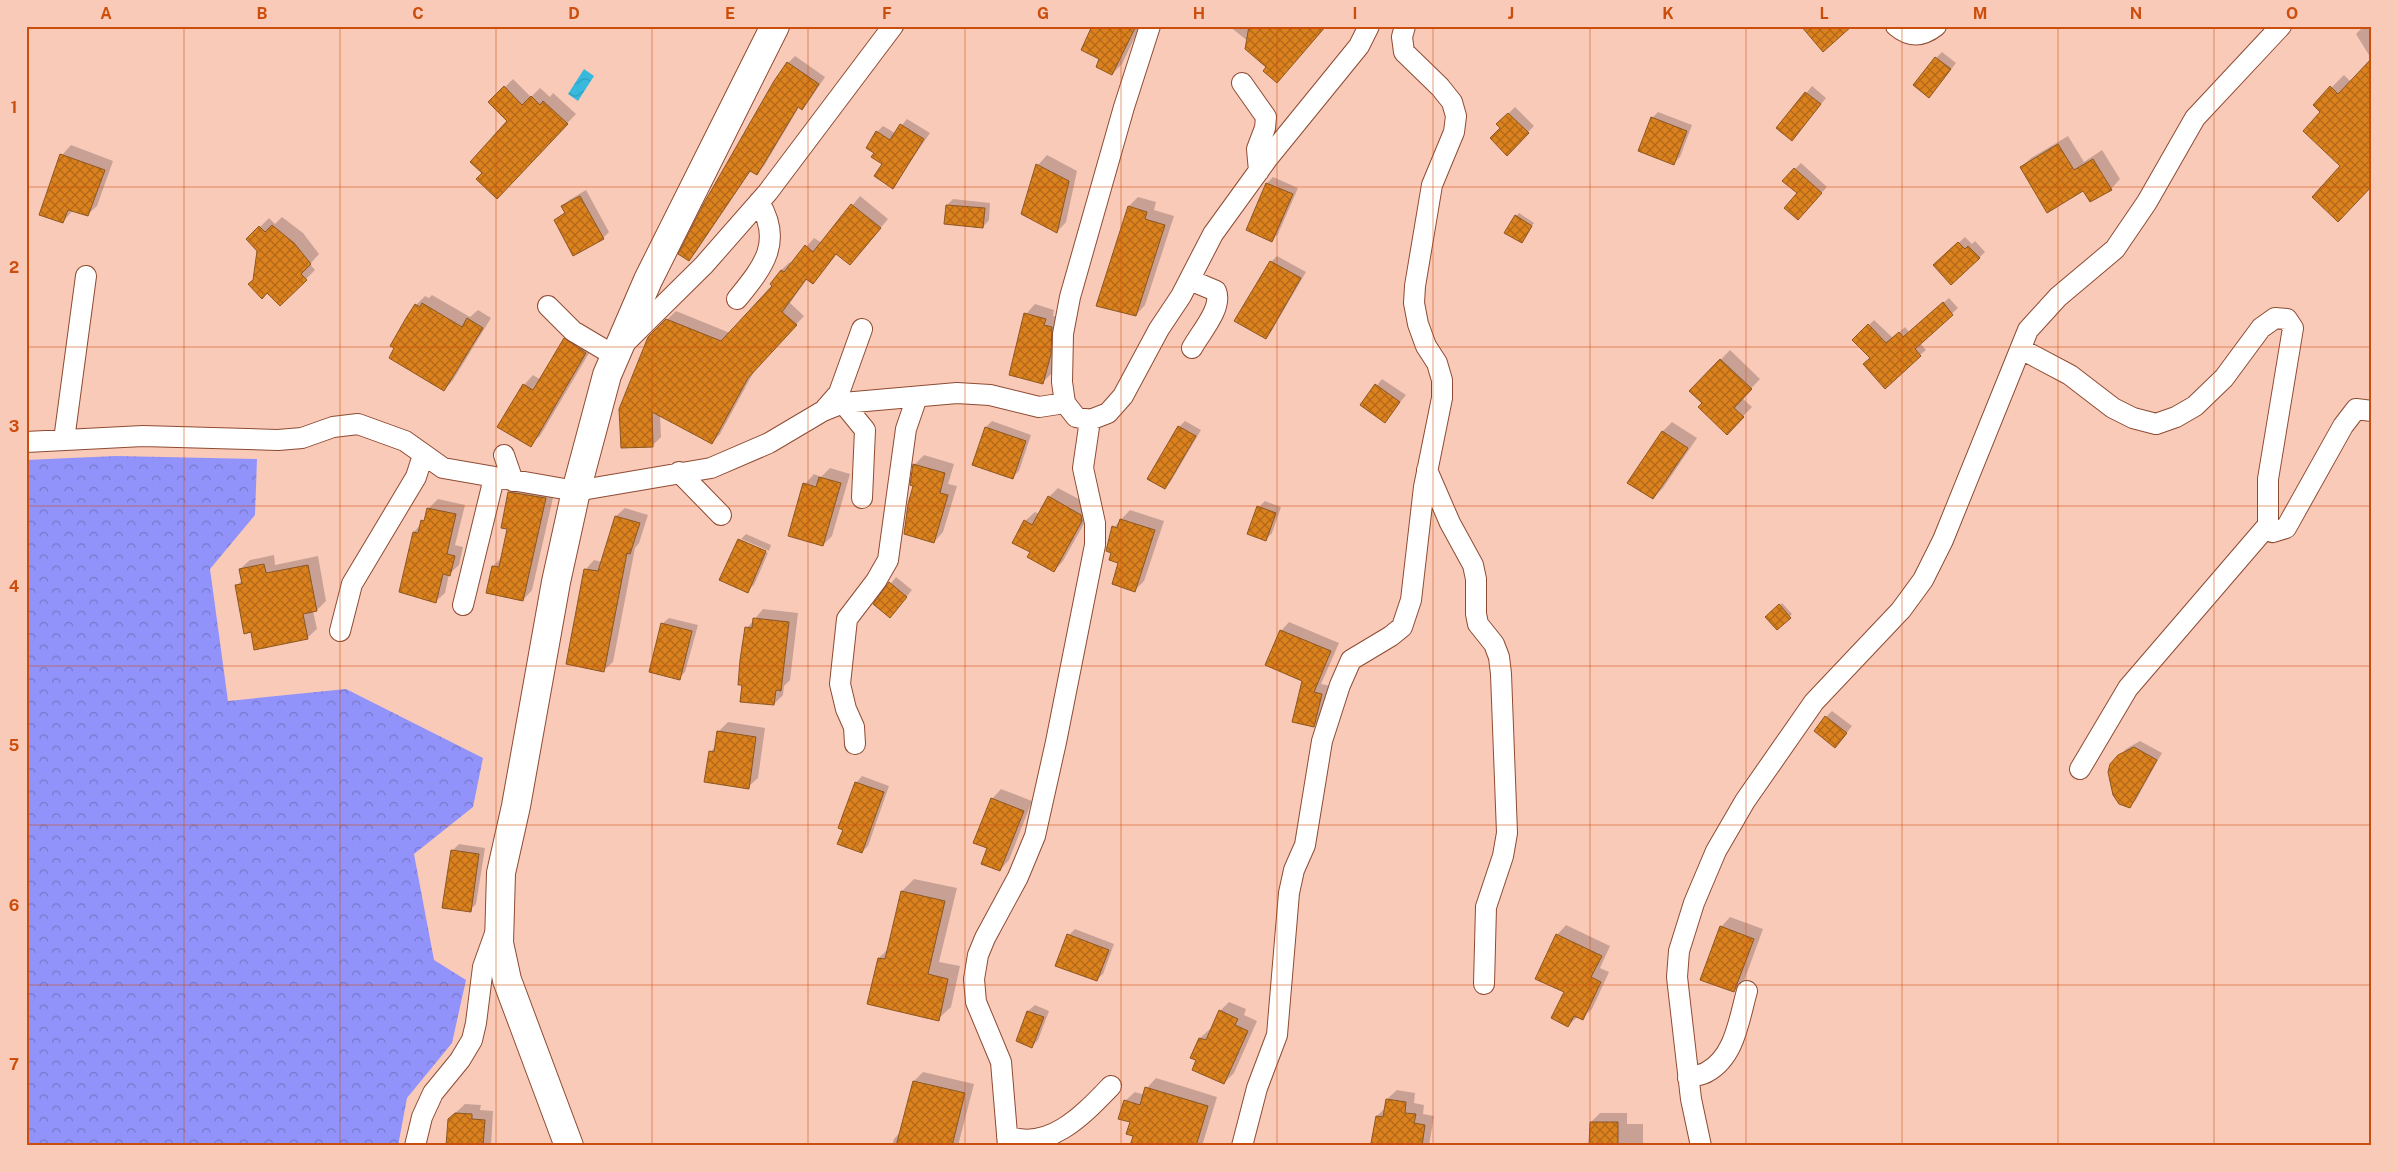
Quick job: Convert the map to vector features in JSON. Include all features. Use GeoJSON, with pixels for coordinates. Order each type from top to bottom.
{"type":"FeatureCollection","features":[{"type":"Feature","properties":{"kind":"main road"},"geometry":{"type":"LineString","coordinates":[[569,1146],[507,980],[499,943],[501,873],[516,806],[550,612],[576,491],[597,407],[616,353],[648,280],[775,26]]}},
{"type":"Feature","properties":{"kind":"street"},"geometry":{"type":"LineString","coordinates":[[548,306],[573,331],[616,353],[704,265],[759,202],[893,26]]}},
{"type":"Feature","properties":{"kind":"street"},"geometry":{"type":"LineString","coordinates":[[1150,26],[1124,107],[1070,297],[1063,334],[1064,403],[1076,417],[1090,420],[1108,413],[1123,396],[1159,329],[1190,280],[1213,234],[1259,171],[1359,46],[1369,26]]}},
{"type":"Feature","properties":{"kind":"street"},"geometry":{"type":"LineString","coordinates":[[1242,1146],[1257,1088],[1277,1036],[1289,893],[1294,870],[1305,845],[1326,724],[1351,660],[1391,636],[1402,627],[1408,614],[1417,555],[1419,519],[1442,398],[1442,380],[1437,363],[1426,346],[1418,324],[1414,303],[1415,286],[1432,185],[1454,132],[1456,116],[1452,102],[1440,87],[1404,52],[1402,37],[1405,26]]}},
{"type":"Feature","properties":{"kind":"street"},"geometry":{"type":"LineString","coordinates":[[1896,26],[1911,35],[1930,29]]}},
{"type":"Feature","properties":{"kind":"street"},"geometry":{"type":"LineString","coordinates":[[1700,1146],[1688,1078],[1677,977],[1679,951],[1703,878],[1746,801],[1814,702],[1901,610],[1923,580],[1943,540],[2028,330],[2058,297],[2115,249],[2147,202],[2195,118],[2208,101],[2281,26]]}},
{"type":"Feature","properties":{"kind":"street"},"geometry":{"type":"LineString","coordinates":[[1242,83],[1266,117],[1265,128],[1258,149],[1259,171]]}},
{"type":"Feature","properties":{"kind":"street"},"geometry":{"type":"LineString","coordinates":[[737,299],[763,265],[768,254],[766,213],[759,202]]}},
{"type":"Feature","properties":{"kind":"street"},"geometry":{"type":"LineString","coordinates":[[64,440],[86,276]]}},
{"type":"Feature","properties":{"kind":"street"},"geometry":{"type":"LineString","coordinates":[[1190,280],[1216,291],[1218,297],[1215,310],[1192,348]]}},
{"type":"Feature","properties":{"kind":"street"},"geometry":{"type":"LineString","coordinates":[[2021,349],[2070,375],[2113,408],[2133,418],[2156,424],[2176,417],[2195,406],[2224,378],[2243,356],[2261,328],[2275,318],[2286,319],[2293,328],[2268,479],[2268,525],[2273,532],[2286,528],[2342,426],[2356,409],[2372,411]]}},
{"type":"Feature","properties":{"kind":"street"},"geometry":{"type":"LineString","coordinates":[[824,411],[839,393],[862,329]]}},
{"type":"Feature","properties":{"kind":"street"},"geometry":{"type":"LineString","coordinates":[[26,442],[143,436],[278,440],[302,438],[333,427],[358,424],[404,442],[443,468],[576,491],[711,468],[770,443],[824,411],[843,403],[973,393],[990,395],[1039,407],[1064,403]]}},
{"type":"Feature","properties":{"kind":"street"},"geometry":{"type":"LineString","coordinates":[[855,744],[854,727],[846,709],[840,684],[847,619],[876,581],[888,560],[906,429],[917,397]]}},
{"type":"Feature","properties":{"kind":"street"},"geometry":{"type":"LineString","coordinates":[[843,403],[865,430],[862,498]]}},
{"type":"Feature","properties":{"kind":"street"},"geometry":{"type":"LineString","coordinates":[[1090,420],[1083,468],[1095,523],[1095,545],[1056,742],[1035,836],[1018,877],[985,938],[978,955],[974,979],[976,1002],[1001,1062],[1007,1141],[1031,1141],[1057,1132],[1088,1112],[1111,1086]]}},
{"type":"Feature","properties":{"kind":"street"},"geometry":{"type":"LineString","coordinates":[[340,631],[352,584],[416,477],[422,455]]}},
{"type":"Feature","properties":{"kind":"street"},"geometry":{"type":"LineString","coordinates":[[462,605],[503,479],[504,455]]}},
{"type":"Feature","properties":{"kind":"street"},"geometry":{"type":"LineString","coordinates":[[1428,470],[1450,523],[1473,565],[1476,579],[1476,614],[1478,624],[1494,644],[1499,657],[1501,674],[1507,833],[1503,856],[1486,907],[1484,984]]}},
{"type":"Feature","properties":{"kind":"street"},"geometry":{"type":"LineString","coordinates":[[679,472],[721,516]]}},
{"type":"Feature","properties":{"kind":"street"},"geometry":{"type":"LineString","coordinates":[[2080,769],[2128,688],[2268,525]]}},
{"type":"Feature","properties":{"kind":"street"},"geometry":{"type":"LineString","coordinates":[[415,1146],[422,1117],[433,1093],[460,1060],[472,1040],[483,967],[499,924]]}},
{"type":"Feature","properties":{"kind":"street"},"geometry":{"type":"LineString","coordinates":[[1688,1078],[1707,1073],[1721,1060],[1730,1048],[1747,991]]}},
{"type":"Feature","properties":{"kind":"green space"},"geometry":{"type":"Polygon","coordinates":[[[116,456],[257,459],[255,515],[210,569],[228,701],[346,689],[483,758],[473,807],[414,854],[434,960],[466,980],[452,1043],[407,1098],[398,1146],[26,1146],[26,460],[116,456]]]}},
{"type":"Feature","properties":{"kind":"water"},"geometry":{"type":"Polygon","coordinates":[[[584,69],[594,76],[578,101],[568,94],[584,69]]]}},
{"type":"Feature","properties":{"kind":"building"},"geometry":{"type":"Polygon","coordinates":[[[1092,26],[1136,26],[1112,75],[1096,67],[1099,59],[1081,50],[1092,26]]]}},
{"type":"Feature","properties":{"kind":"building"},"geometry":{"type":"Polygon","coordinates":[[[1249,26],[1326,26],[1277,83],[1263,71],[1266,67],[1245,49],[1249,26]]]}},
{"type":"Feature","properties":{"kind":"building"},"geometry":{"type":"Polygon","coordinates":[[[1801,26],[1852,26],[1823,52],[1801,26]]]}},
{"type":"Feature","properties":{"kind":"building"},"geometry":{"type":"Polygon","coordinates":[[[1935,57],[1951,69],[1929,98],[1913,85],[1935,57]]]}},
{"type":"Feature","properties":{"kind":"building"},"geometry":{"type":"Polygon","coordinates":[[[2372,58],[2372,186],[2338,222],[2312,197],[2340,166],[2303,131],[2320,112],[2313,105],[2330,86],[2338,94],[2372,58]]]}},
{"type":"Feature","properties":{"kind":"building"},"geometry":{"type":"Polygon","coordinates":[[[787,62],[819,84],[802,110],[798,107],[757,175],[750,171],[689,261],[678,254],[704,203],[774,81],[787,62]]]}},
{"type":"Feature","properties":{"kind":"building"},"geometry":{"type":"Polygon","coordinates":[[[504,86],[522,105],[531,96],[540,105],[543,101],[568,124],[497,199],[476,179],[482,173],[470,162],[507,121],[488,102],[504,86]]]}},
{"type":"Feature","properties":{"kind":"building"},"geometry":{"type":"Polygon","coordinates":[[[1805,92],[1821,104],[1792,141],[1776,128],[1805,92]]]}},
{"type":"Feature","properties":{"kind":"building"},"geometry":{"type":"Polygon","coordinates":[[[1508,113],[1529,133],[1507,156],[1490,138],[1500,128],[1496,124],[1508,113]]]}},
{"type":"Feature","properties":{"kind":"building"},"geometry":{"type":"Polygon","coordinates":[[[1651,117],[1687,131],[1674,165],[1638,151],[1651,117]]]}},
{"type":"Feature","properties":{"kind":"building"},"geometry":{"type":"Polygon","coordinates":[[[900,124],[924,139],[893,189],[874,176],[882,164],[871,157],[874,153],[866,148],[876,131],[890,140],[900,124]]]}},
{"type":"Feature","properties":{"kind":"building"},"geometry":{"type":"Polygon","coordinates":[[[2058,144],[2074,170],[2093,159],[2112,190],[2090,202],[2083,191],[2047,213],[2020,167],[2058,144]]]}},
{"type":"Feature","properties":{"kind":"building"},"geometry":{"type":"Polygon","coordinates":[[[60,154],[105,170],[88,216],[68,210],[63,223],[39,215],[60,154]]]}},
{"type":"Feature","properties":{"kind":"building"},"geometry":{"type":"Polygon","coordinates":[[[1036,164],[1069,181],[1057,233],[1021,214],[1036,164]]]}},
{"type":"Feature","properties":{"kind":"building"},"geometry":{"type":"Polygon","coordinates":[[[1794,168],[1822,193],[1798,220],[1784,208],[1797,193],[1782,181],[1794,168]]]}},
{"type":"Feature","properties":{"kind":"building"},"geometry":{"type":"Polygon","coordinates":[[[1266,183],[1293,194],[1272,242],[1246,230],[1266,183]]]}},
{"type":"Feature","properties":{"kind":"building"},"geometry":{"type":"Polygon","coordinates":[[[580,196],[604,239],[573,256],[554,220],[565,213],[561,206],[580,196]]]}},
{"type":"Feature","properties":{"kind":"building"},"geometry":{"type":"Polygon","coordinates":[[[851,204],[881,228],[850,265],[836,254],[813,284],[806,279],[782,312],[797,325],[748,378],[712,444],[652,412],[653,447],[621,448],[619,409],[648,337],[666,319],[721,341],[772,286],[770,284],[781,270],[784,272],[805,245],[813,252],[851,204]]]}},
{"type":"Feature","properties":{"kind":"building"},"geometry":{"type":"Polygon","coordinates":[[[946,205],[985,208],[983,228],[944,224],[946,205]]]}},
{"type":"Feature","properties":{"kind":"building"},"geometry":{"type":"Polygon","coordinates":[[[1128,206],[1147,212],[1145,219],[1165,225],[1136,316],[1096,306],[1128,206]]]}},
{"type":"Feature","properties":{"kind":"building"},"geometry":{"type":"Polygon","coordinates":[[[1515,215],[1532,226],[1522,243],[1504,233],[1515,215]]]}},
{"type":"Feature","properties":{"kind":"building"},"geometry":{"type":"Polygon","coordinates":[[[272,225],[294,243],[311,264],[301,274],[307,280],[280,306],[267,293],[262,299],[248,284],[253,280],[257,251],[246,239],[259,226],[265,232],[272,225]]]}},
{"type":"Feature","properties":{"kind":"building"},"geometry":{"type":"Polygon","coordinates":[[[1958,242],[1965,249],[1968,246],[1980,258],[1951,285],[1933,265],[1958,242]]]}},
{"type":"Feature","properties":{"kind":"building"},"geometry":{"type":"Polygon","coordinates":[[[1270,261],[1301,278],[1266,339],[1234,321],[1270,261]]]}},
{"type":"Feature","properties":{"kind":"building"},"geometry":{"type":"Polygon","coordinates":[[[1943,302],[1953,315],[1915,349],[1921,356],[1885,389],[1863,364],[1870,358],[1852,340],[1868,324],[1886,343],[1899,332],[1903,337],[1943,302]]]}},
{"type":"Feature","properties":{"kind":"building"},"geometry":{"type":"Polygon","coordinates":[[[422,303],[462,327],[467,318],[483,328],[444,391],[389,358],[394,348],[390,346],[406,318],[415,304],[420,307],[422,303]]]}},
{"type":"Feature","properties":{"kind":"building"},"geometry":{"type":"Polygon","coordinates":[[[1024,313],[1046,319],[1044,325],[1052,327],[1051,354],[1043,384],[1009,375],[1024,313]]]}},
{"type":"Feature","properties":{"kind":"building"},"geometry":{"type":"Polygon","coordinates":[[[564,338],[586,353],[531,447],[497,427],[523,384],[533,390],[564,338]]]}},
{"type":"Feature","properties":{"kind":"building"},"geometry":{"type":"Polygon","coordinates":[[[1720,359],[1752,389],[1734,408],[1744,417],[1727,435],[1698,407],[1702,403],[1689,391],[1720,359]]]}},
{"type":"Feature","properties":{"kind":"building"},"geometry":{"type":"Polygon","coordinates":[[[1375,384],[1400,402],[1385,423],[1360,405],[1375,384]]]}},
{"type":"Feature","properties":{"kind":"building"},"geometry":{"type":"Polygon","coordinates":[[[1178,426],[1196,436],[1165,489],[1147,479],[1178,426]]]}},
{"type":"Feature","properties":{"kind":"building"},"geometry":{"type":"Polygon","coordinates":[[[985,427],[1026,441],[1013,479],[972,465],[985,427]]]}},
{"type":"Feature","properties":{"kind":"building"},"geometry":{"type":"Polygon","coordinates":[[[1662,431],[1688,448],[1653,499],[1627,483],[1662,431]]]}},
{"type":"Feature","properties":{"kind":"building"},"geometry":{"type":"Polygon","coordinates":[[[913,464],[945,473],[940,493],[948,495],[934,543],[904,534],[908,504],[913,486],[910,485],[913,464]]]}},
{"type":"Feature","properties":{"kind":"building"},"geometry":{"type":"Polygon","coordinates":[[[819,477],[841,483],[823,546],[788,536],[803,483],[816,487],[819,477]]]}},
{"type":"Feature","properties":{"kind":"building"},"geometry":{"type":"Polygon","coordinates":[[[508,492],[546,498],[523,601],[486,593],[492,566],[499,567],[507,529],[501,528],[508,492]]]}},
{"type":"Feature","properties":{"kind":"building"},"geometry":{"type":"Polygon","coordinates":[[[1048,496],[1081,515],[1082,521],[1054,572],[1027,557],[1030,552],[1012,543],[1024,520],[1032,525],[1048,496]]]}},
{"type":"Feature","properties":{"kind":"building"},"geometry":{"type":"Polygon","coordinates":[[[1257,506],[1276,513],[1266,541],[1247,534],[1257,506]]]}},
{"type":"Feature","properties":{"kind":"building"},"geometry":{"type":"Polygon","coordinates":[[[427,508],[456,514],[447,554],[455,556],[450,576],[443,574],[436,603],[399,592],[413,532],[418,533],[421,520],[424,521],[427,508]]]}},
{"type":"Feature","properties":{"kind":"building"},"geometry":{"type":"Polygon","coordinates":[[[615,516],[640,523],[630,554],[627,553],[604,672],[566,664],[584,569],[598,571],[615,516]]]}},
{"type":"Feature","properties":{"kind":"building"},"geometry":{"type":"Polygon","coordinates":[[[1120,519],[1155,530],[1135,592],[1112,584],[1118,563],[1109,560],[1111,553],[1106,551],[1112,526],[1117,528],[1120,519]]]}},
{"type":"Feature","properties":{"kind":"building"},"geometry":{"type":"Polygon","coordinates":[[[738,539],[766,551],[748,593],[719,580],[738,539]]]}},
{"type":"Feature","properties":{"kind":"building"},"geometry":{"type":"Polygon","coordinates":[[[264,564],[266,573],[308,565],[317,611],[303,614],[308,639],[254,650],[251,632],[244,634],[235,585],[242,584],[239,569],[264,564]]]}},
{"type":"Feature","properties":{"kind":"building"},"geometry":{"type":"Polygon","coordinates":[[[889,582],[907,597],[890,618],[873,604],[889,582]]]}},
{"type":"Feature","properties":{"kind":"building"},"geometry":{"type":"Polygon","coordinates":[[[1779,604],[1791,618],[1777,630],[1765,617],[1779,604]]]}},
{"type":"Feature","properties":{"kind":"building"},"geometry":{"type":"Polygon","coordinates":[[[753,618],[789,622],[781,691],[776,690],[774,705],[740,702],[742,685],[738,685],[745,627],[752,628],[753,618]]]}},
{"type":"Feature","properties":{"kind":"building"},"geometry":{"type":"Polygon","coordinates":[[[661,623],[692,631],[680,680],[649,672],[661,623]]]}},
{"type":"Feature","properties":{"kind":"building"},"geometry":{"type":"Polygon","coordinates":[[[1280,630],[1331,651],[1314,692],[1322,694],[1314,727],[1292,722],[1302,681],[1265,665],[1280,630]]]}},
{"type":"Feature","properties":{"kind":"building"},"geometry":{"type":"Polygon","coordinates":[[[1825,716],[1847,733],[1835,748],[1814,731],[1825,716]]]}},
{"type":"Feature","properties":{"kind":"building"},"geometry":{"type":"Polygon","coordinates":[[[717,731],[756,737],[749,789],[704,782],[709,751],[714,752],[717,731]]]}},
{"type":"Feature","properties":{"kind":"building"},"geometry":{"type":"Polygon","coordinates":[[[2134,747],[2157,760],[2130,808],[2119,804],[2113,795],[2108,772],[2110,764],[2118,755],[2134,747]]]}},
{"type":"Feature","properties":{"kind":"building"},"geometry":{"type":"Polygon","coordinates":[[[855,782],[884,792],[862,853],[837,844],[843,830],[838,828],[855,782]]]}},
{"type":"Feature","properties":{"kind":"building"},"geometry":{"type":"Polygon","coordinates":[[[991,798],[1024,811],[1000,871],[981,864],[987,848],[973,843],[991,798]]]}},
{"type":"Feature","properties":{"kind":"building"},"geometry":{"type":"Polygon","coordinates":[[[451,850],[479,854],[471,912],[442,908],[451,850]]]}},
{"type":"Feature","properties":{"kind":"building"},"geometry":{"type":"Polygon","coordinates":[[[901,891],[945,901],[928,974],[948,979],[939,1021],[867,1004],[878,958],[885,959],[901,891]]]}},
{"type":"Feature","properties":{"kind":"building"},"geometry":{"type":"Polygon","coordinates":[[[1720,926],[1754,939],[1734,992],[1700,980],[1720,926]]]}},
{"type":"Feature","properties":{"kind":"building"},"geometry":{"type":"Polygon","coordinates":[[[1067,934],[1109,950],[1097,981],[1055,966],[1067,934]]]}},
{"type":"Feature","properties":{"kind":"building"},"geometry":{"type":"Polygon","coordinates":[[[1556,934],[1602,956],[1591,977],[1601,982],[1583,1020],[1574,1016],[1568,1027],[1551,1018],[1564,992],[1535,979],[1556,934]]]}},
{"type":"Feature","properties":{"kind":"building"},"geometry":{"type":"Polygon","coordinates":[[[1219,1010],[1238,1019],[1235,1025],[1248,1031],[1224,1084],[1192,1070],[1196,1060],[1190,1058],[1199,1038],[1206,1040],[1219,1010]]]}},
{"type":"Feature","properties":{"kind":"building"},"geometry":{"type":"Polygon","coordinates":[[[1027,1011],[1044,1017],[1032,1048],[1016,1041],[1027,1011]]]}},
{"type":"Feature","properties":{"kind":"building"},"geometry":{"type":"Polygon","coordinates":[[[913,1081],[965,1093],[952,1146],[896,1146],[913,1081]]]}},
{"type":"Feature","properties":{"kind":"building"},"geometry":{"type":"Polygon","coordinates":[[[1145,1087],[1208,1106],[1196,1146],[1130,1146],[1133,1136],[1126,1134],[1130,1122],[1118,1119],[1124,1100],[1140,1105],[1145,1087]]]}},
{"type":"Feature","properties":{"kind":"building"},"geometry":{"type":"Polygon","coordinates":[[[1386,1099],[1406,1102],[1405,1113],[1416,1114],[1414,1123],[1425,1125],[1422,1146],[1380,1146],[1371,1143],[1376,1116],[1383,1117],[1386,1099]]]}},
{"type":"Feature","properties":{"kind":"building"},"geometry":{"type":"Polygon","coordinates":[[[455,1113],[472,1114],[472,1119],[485,1120],[483,1146],[446,1146],[448,1119],[455,1113]]]}},
{"type":"Feature","properties":{"kind":"building"},"geometry":{"type":"Polygon","coordinates":[[[1590,1122],[1618,1122],[1618,1146],[1589,1146],[1590,1122]]]}}]}
